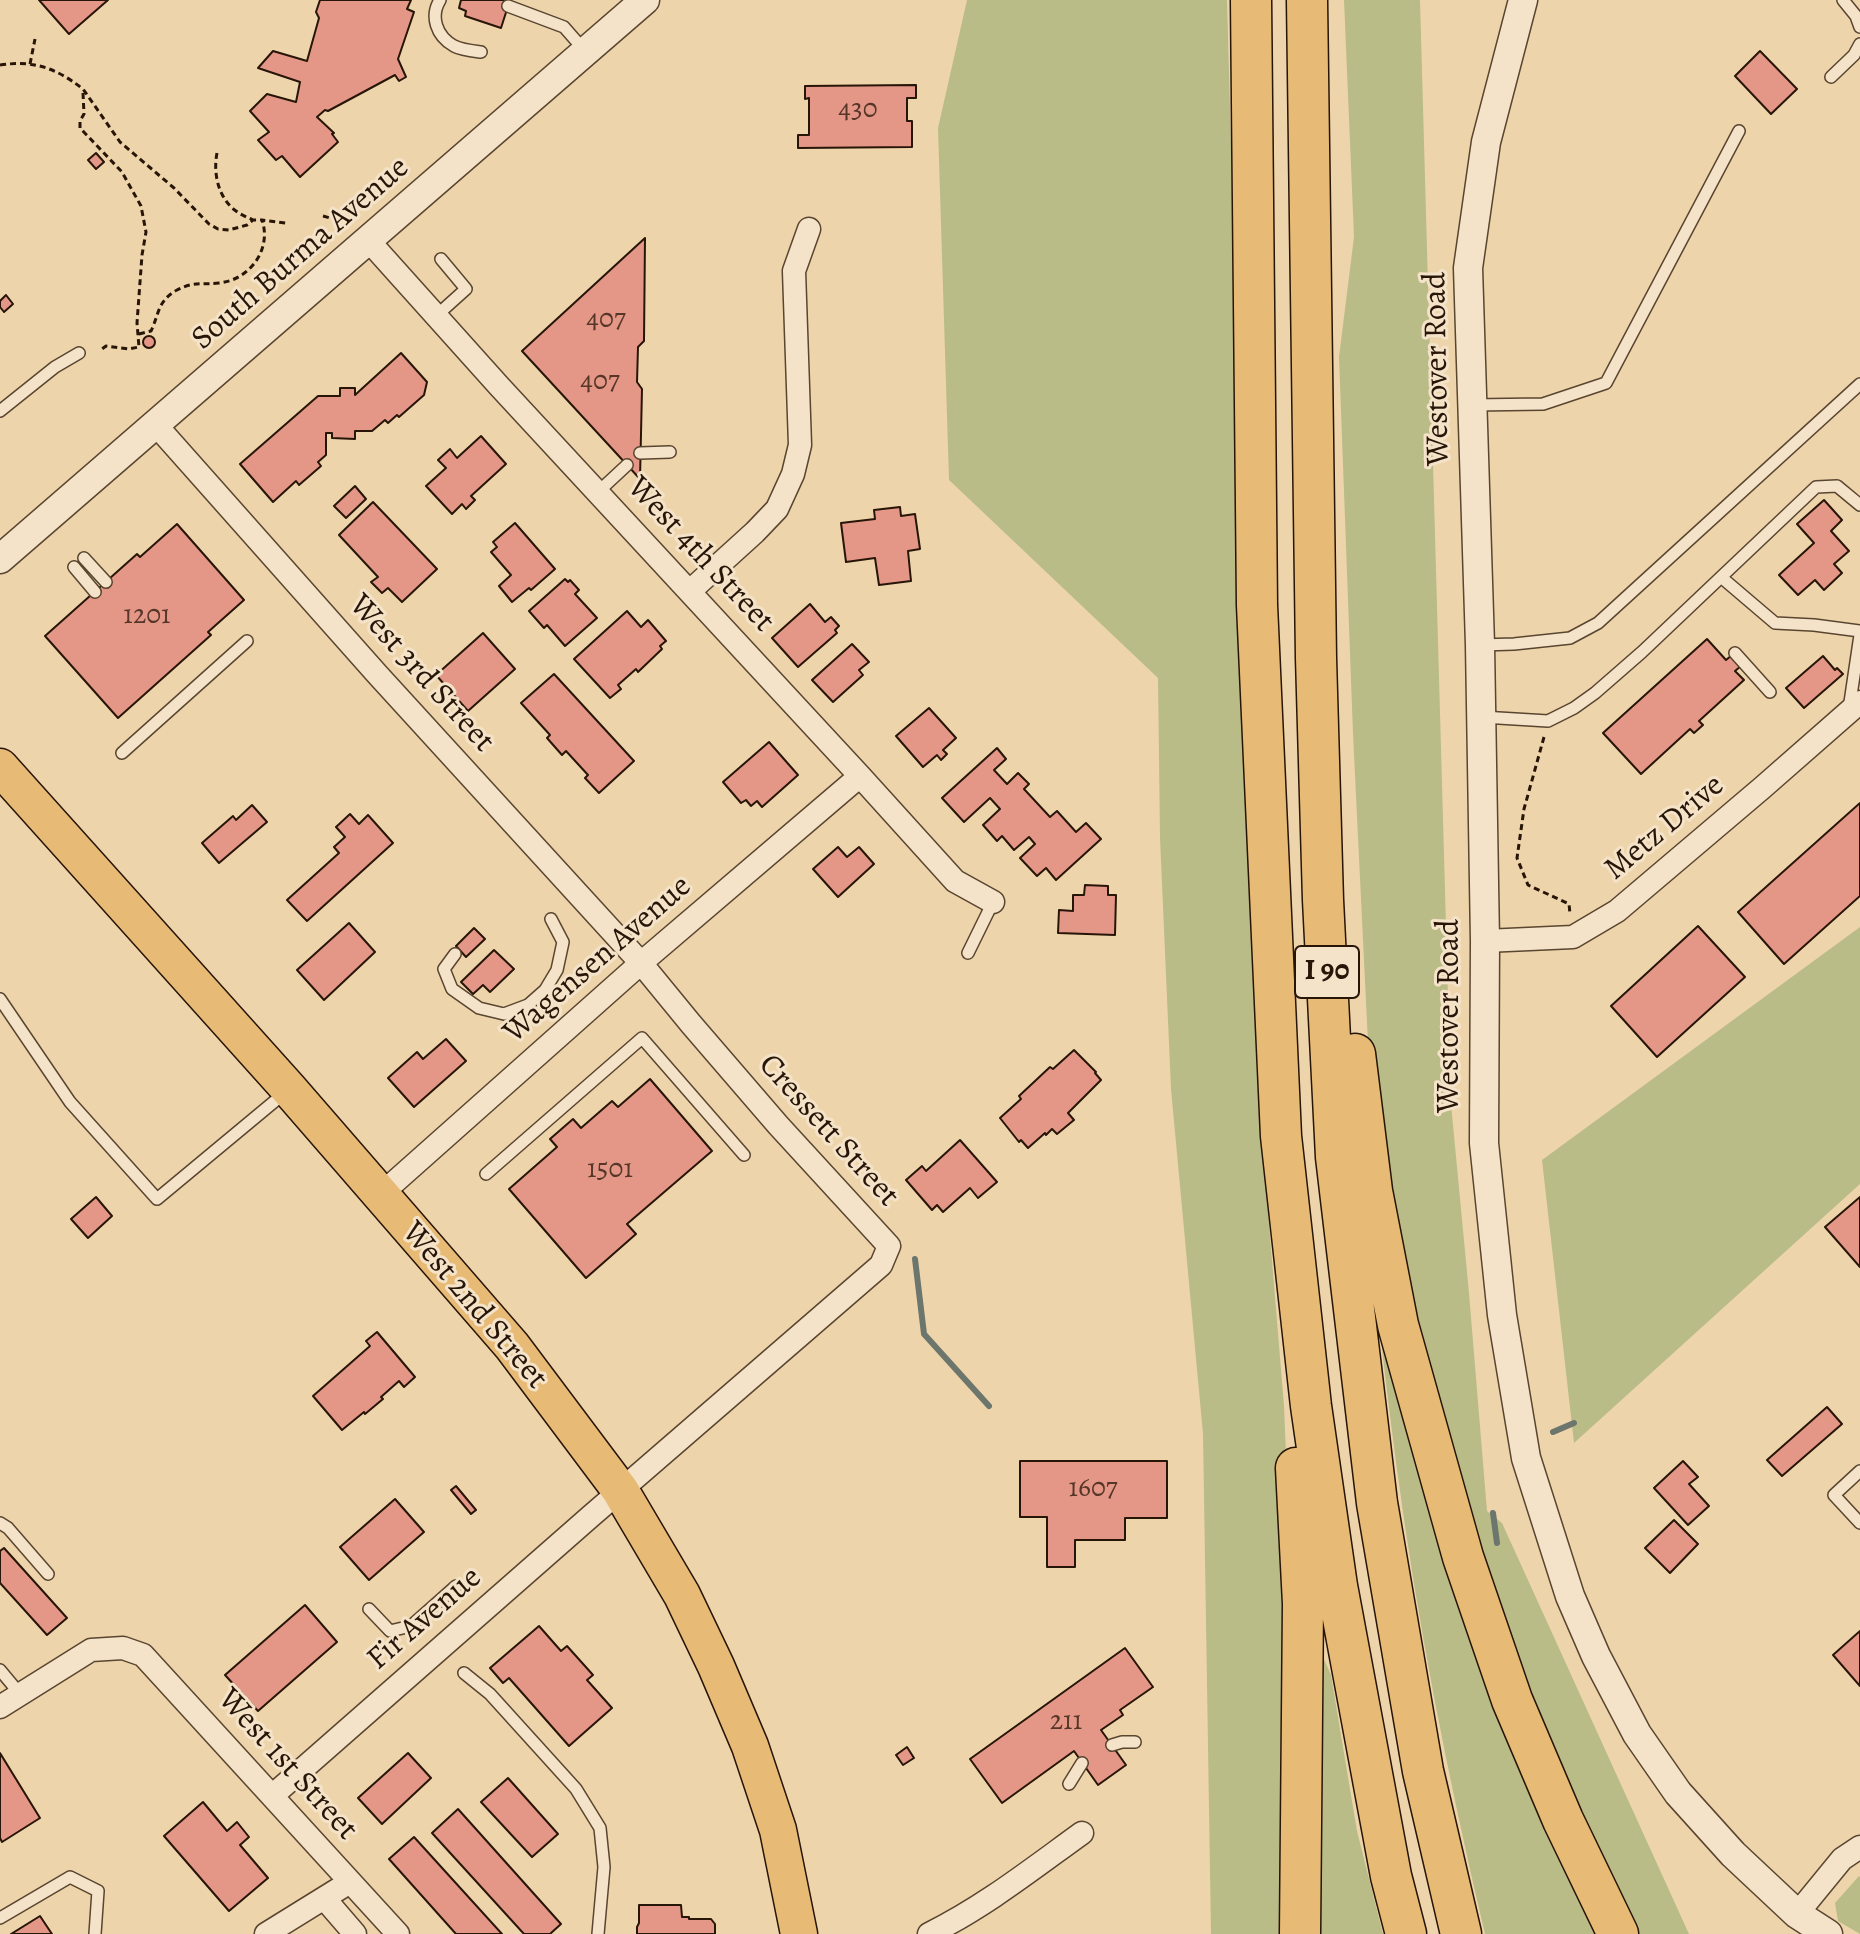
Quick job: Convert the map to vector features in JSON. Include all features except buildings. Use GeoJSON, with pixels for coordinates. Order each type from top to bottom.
{"type":"FeatureCollection","features":[{"type":"Feature","properties":{"kind":"highway","name":"I 90"},"geometry":{"type":"LineString","coordinates":[[1251,0],[1257,605],[1303,1604],[1300,1934]]}},
{"type":"Feature","properties":{"kind":"highway","name":"I 90"},"geometry":{"type":"LineString","coordinates":[[1307,0],[1316,658],[1323,900],[1336,1157],[1377,1503],[1423,1771],[1461,1934]]}},
{"type":"Feature","properties":{"kind":"highway","name":"I 90"},"geometry":{"type":"LineString","coordinates":[[1316,658],[1351,1025],[1372,1191],[1398,1325],[1463,1557],[1512,1700],[1563,1820],[1618,1934]]}},
{"type":"Feature","properties":{"kind":"highway","name":"I 90"},"geometry":{"type":"LineString","coordinates":[[1281,1136],[1311,1406],[1337,1586],[1391,1876],[1406,1934]]}},
{"type":"Feature","properties":{"kind":"main road","name":"West 2nd Street"},"geometry":{"type":"LineString","coordinates":[[0,767],[289,1089],[512,1346],[620,1490],[682,1595],[750,1746],[778,1830],[799,1934]]}},
{"type":"Feature","properties":{"kind":"street","name":"South Burma Avenue"},"geometry":{"type":"LineString","coordinates":[[0,559],[645,0]]}},
{"type":"Feature","properties":{"kind":"street","name":"Westover Road"},"geometry":{"type":"LineString","coordinates":[[1523,0],[1486,142],[1468,268],[1480,645],[1485,941],[1484,1143],[1502,1315],[1526,1458],[1570,1596],[1596,1656],[1637,1734],[1678,1793],[1733,1854],[1797,1914],[1828,1934]]}},
{"type":"Feature","properties":{"kind":"street"},"geometry":{"type":"LineString","coordinates":[[690,591],[777,509],[793,474],[800,445],[794,271],[809,229]]}},
{"type":"Feature","properties":{"kind":"street","name":"West 4th Street"},"geometry":{"type":"LineString","coordinates":[[368,240],[955,881],[993,902]]}},
{"type":"Feature","properties":{"kind":"street","name":"West 3rd Street"},"geometry":{"type":"LineString","coordinates":[[156,425],[377,674],[641,963]]}},
{"type":"Feature","properties":{"kind":"street","name":"Metz Drive"},"geometry":{"type":"LineString","coordinates":[[1485,941],[1573,937],[1617,911],[1854,707]]}},
{"type":"Feature","properties":{"kind":"street","name":"Wagensen Avenue"},"geometry":{"type":"LineString","coordinates":[[380,1195],[641,963],[860,776]]}},
{"type":"Feature","properties":{"kind":"street","name":"Cressett Street"},"geometry":{"type":"LineString","coordinates":[[620,1490],[881,1265],[889,1246],[768,1114],[641,963]]}},
{"type":"Feature","properties":{"kind":"street","name":"Fir Avenue"},"geometry":{"type":"LineString","coordinates":[[272,1796],[620,1490]]}},
{"type":"Feature","properties":{"kind":"street","name":"West 1st Street"},"geometry":{"type":"LineString","coordinates":[[20,1694],[91,1650],[123,1648],[143,1655],[398,1934]]}},
{"type":"Feature","properties":{"kind":"street"},"geometry":{"type":"LineString","coordinates":[[0,1707],[20,1694]]}},
{"type":"Feature","properties":{"kind":"street"},"geometry":{"type":"LineString","coordinates":[[929,1934],[956,1921],[1082,1833]]}},
{"type":"Feature","properties":{"kind":"street"},"geometry":{"type":"LineString","coordinates":[[1797,1914],[1842,1859],[1860,1847]]}},
{"type":"Feature","properties":{"kind":"street"},"geometry":{"type":"LineString","coordinates":[[266,1934],[350,1882]]}},
{"type":"Feature","properties":{"kind":"street"},"geometry":{"type":"LineString","coordinates":[[324,1898],[355,1934]]}},
{"type":"Feature","properties":{"kind":"lane"},"geometry":{"type":"LineString","coordinates":[[440,0],[434,13],[441,35],[455,46],[481,52]]}},
{"type":"Feature","properties":{"kind":"lane"},"geometry":{"type":"LineString","coordinates":[[526,12],[530,0]]}},
{"type":"Feature","properties":{"kind":"lane"},"geometry":{"type":"LineString","coordinates":[[1843,0],[1856,16],[1860,27]]}},
{"type":"Feature","properties":{"kind":"lane"},"geometry":{"type":"LineString","coordinates":[[508,6],[564,27],[586,52]]}},
{"type":"Feature","properties":{"kind":"lane"},"geometry":{"type":"LineString","coordinates":[[1831,77],[1854,55],[1860,44]]}},
{"type":"Feature","properties":{"kind":"lane"},"geometry":{"type":"LineString","coordinates":[[1472,405],[1543,404],[1606,383],[1739,131]]}},
{"type":"Feature","properties":{"kind":"lane"},"geometry":{"type":"LineString","coordinates":[[436,316],[466,289],[441,259]]}},
{"type":"Feature","properties":{"kind":"lane"},"geometry":{"type":"LineString","coordinates":[[0,411],[55,367],[79,353]]}},
{"type":"Feature","properties":{"kind":"lane"},"geometry":{"type":"LineString","coordinates":[[1480,645],[1570,638],[1598,623],[1860,384]]}},
{"type":"Feature","properties":{"kind":"lane"},"geometry":{"type":"LineString","coordinates":[[640,453],[670,452]]}},
{"type":"Feature","properties":{"kind":"lane"},"geometry":{"type":"LineString","coordinates":[[598,492],[627,465]]}},
{"type":"Feature","properties":{"kind":"lane"},"geometry":{"type":"LineString","coordinates":[[1481,717],[1548,721],[1574,708],[1642,652],[1816,487],[1837,486],[1860,505]]}},
{"type":"Feature","properties":{"kind":"lane"},"geometry":{"type":"LineString","coordinates":[[84,558],[106,582]]}},
{"type":"Feature","properties":{"kind":"lane"},"geometry":{"type":"LineString","coordinates":[[74,567],[95,592]]}},
{"type":"Feature","properties":{"kind":"lane"},"geometry":{"type":"LineString","coordinates":[[1721,577],[1775,623],[1814,625],[1860,633],[1854,707]]}},
{"type":"Feature","properties":{"kind":"lane"},"geometry":{"type":"LineString","coordinates":[[122,753],[247,641]]}},
{"type":"Feature","properties":{"kind":"lane"},"geometry":{"type":"LineString","coordinates":[[1735,653],[1770,692]]}},
{"type":"Feature","properties":{"kind":"lane"},"geometry":{"type":"LineString","coordinates":[[968,953],[993,902]]}},
{"type":"Feature","properties":{"kind":"lane"},"geometry":{"type":"LineString","coordinates":[[455,954],[444,969],[452,989],[479,1008],[504,1014],[516,1010],[528,1005],[545,990],[557,970],[563,942],[551,919]]}},
{"type":"Feature","properties":{"kind":"lane"},"geometry":{"type":"LineString","coordinates":[[0,999],[70,1102],[157,1199],[289,1089]]}},
{"type":"Feature","properties":{"kind":"lane"},"geometry":{"type":"LineString","coordinates":[[486,1174],[642,1038],[744,1155]]}},
{"type":"Feature","properties":{"kind":"lane"},"geometry":{"type":"LineString","coordinates":[[1860,1471],[1834,1495],[1860,1523]]}},
{"type":"Feature","properties":{"kind":"lane"},"geometry":{"type":"LineString","coordinates":[[0,1523],[48,1574]]}},
{"type":"Feature","properties":{"kind":"lane"},"geometry":{"type":"LineString","coordinates":[[369,1609],[390,1631],[411,1626],[456,1586]]}},
{"type":"Feature","properties":{"kind":"lane"},"geometry":{"type":"LineString","coordinates":[[0,1670],[20,1694]]}},
{"type":"Feature","properties":{"kind":"lane"},"geometry":{"type":"LineString","coordinates":[[464,1673],[490,1694],[576,1789],[600,1828],[604,1867],[598,1934]]}},
{"type":"Feature","properties":{"kind":"lane"},"geometry":{"type":"LineString","coordinates":[[1112,1745],[1135,1742]]}},
{"type":"Feature","properties":{"kind":"lane"},"geometry":{"type":"LineString","coordinates":[[1069,1784],[1082,1763]]}},
{"type":"Feature","properties":{"kind":"lane"},"geometry":{"type":"LineString","coordinates":[[0,1918],[70,1877],[98,1891],[95,1934]]}},
{"type":"Feature","properties":{"kind":"path"},"geometry":{"type":"LineString","coordinates":[[30,64],[35,39]]}},
{"type":"Feature","properties":{"kind":"path"},"geometry":{"type":"LineString","coordinates":[[0,65],[45,66],[83,89],[120,142],[174,188],[209,224],[229,230],[253,220]]}},
{"type":"Feature","properties":{"kind":"path"},"geometry":{"type":"LineString","coordinates":[[83,89],[84,114],[80,128],[122,172],[141,206],[146,232],[137,323],[139,347],[118,349],[106,346],[102,349]]}},
{"type":"Feature","properties":{"kind":"path"},"geometry":{"type":"LineString","coordinates":[[217,153],[214,168],[228,203],[253,220],[286,223]]}},
{"type":"Feature","properties":{"kind":"path"},"geometry":{"type":"LineString","coordinates":[[323,216],[334,219]]}},
{"type":"Feature","properties":{"kind":"path"},"geometry":{"type":"LineString","coordinates":[[139,334],[151,331],[156,314],[175,291],[202,282],[218,284],[230,281],[253,266],[265,243],[262,220]]}},
{"type":"Feature","properties":{"kind":"path"},"geometry":{"type":"LineString","coordinates":[[1548,721],[1524,809],[1517,858],[1528,885],[1569,904],[1573,937]]}},
{"type":"Feature","properties":{"kind":"green space"},"geometry":{"type":"Polygon","coordinates":[[[967,0],[1227,0],[1257,1078],[1284,1406],[1292,1596],[1292,1934],[1211,1934],[1203,1434],[1171,1089],[1160,838],[1158,678],[949,480],[938,128],[967,0]]]}},
{"type":"Feature","properties":{"kind":"green space"},"geometry":{"type":"Polygon","coordinates":[[[1344,0],[1420,0],[1451,1104],[1487,1511],[1502,1523],[1689,1934],[1633,1934],[1593,1856],[1461,1514],[1391,1211],[1368,1043],[1353,734],[1339,357],[1354,237],[1344,0]]]}},
{"type":"Feature","properties":{"kind":"green space"},"geometry":{"type":"Polygon","coordinates":[[[1860,927],[1860,1184],[1574,1443],[1542,1160],[1860,927]]]}},
{"type":"Feature","properties":{"kind":"green space"},"geometry":{"type":"Polygon","coordinates":[[[1377,1306],[1604,1934],[1485,1934],[1458,1817],[1424,1640],[1404,1522],[1377,1306]]]}},
{"type":"Feature","properties":{"kind":"green space"},"geometry":{"type":"Polygon","coordinates":[[[1320,1650],[1331,1675],[1357,1831],[1383,1934],[1311,1934],[1320,1650]]]}},
{"type":"Feature","properties":{"kind":"green space"},"geometry":{"type":"Polygon","coordinates":[[[1859,1876],[1860,1934],[1838,1921],[1835,1903],[1859,1876]]]}},
{"type":"Feature","properties":{"kind":"waterway"},"geometry":{"type":"LineString","coordinates":[[915,1259],[924,1334],[989,1406]]}},
{"type":"Feature","properties":{"kind":"waterway"},"geometry":{"type":"LineString","coordinates":[[1553,1432],[1574,1423]]}},
{"type":"Feature","properties":{"kind":"waterway"},"geometry":{"type":"LineString","coordinates":[[1493,1513],[1497,1543]]}}]}
